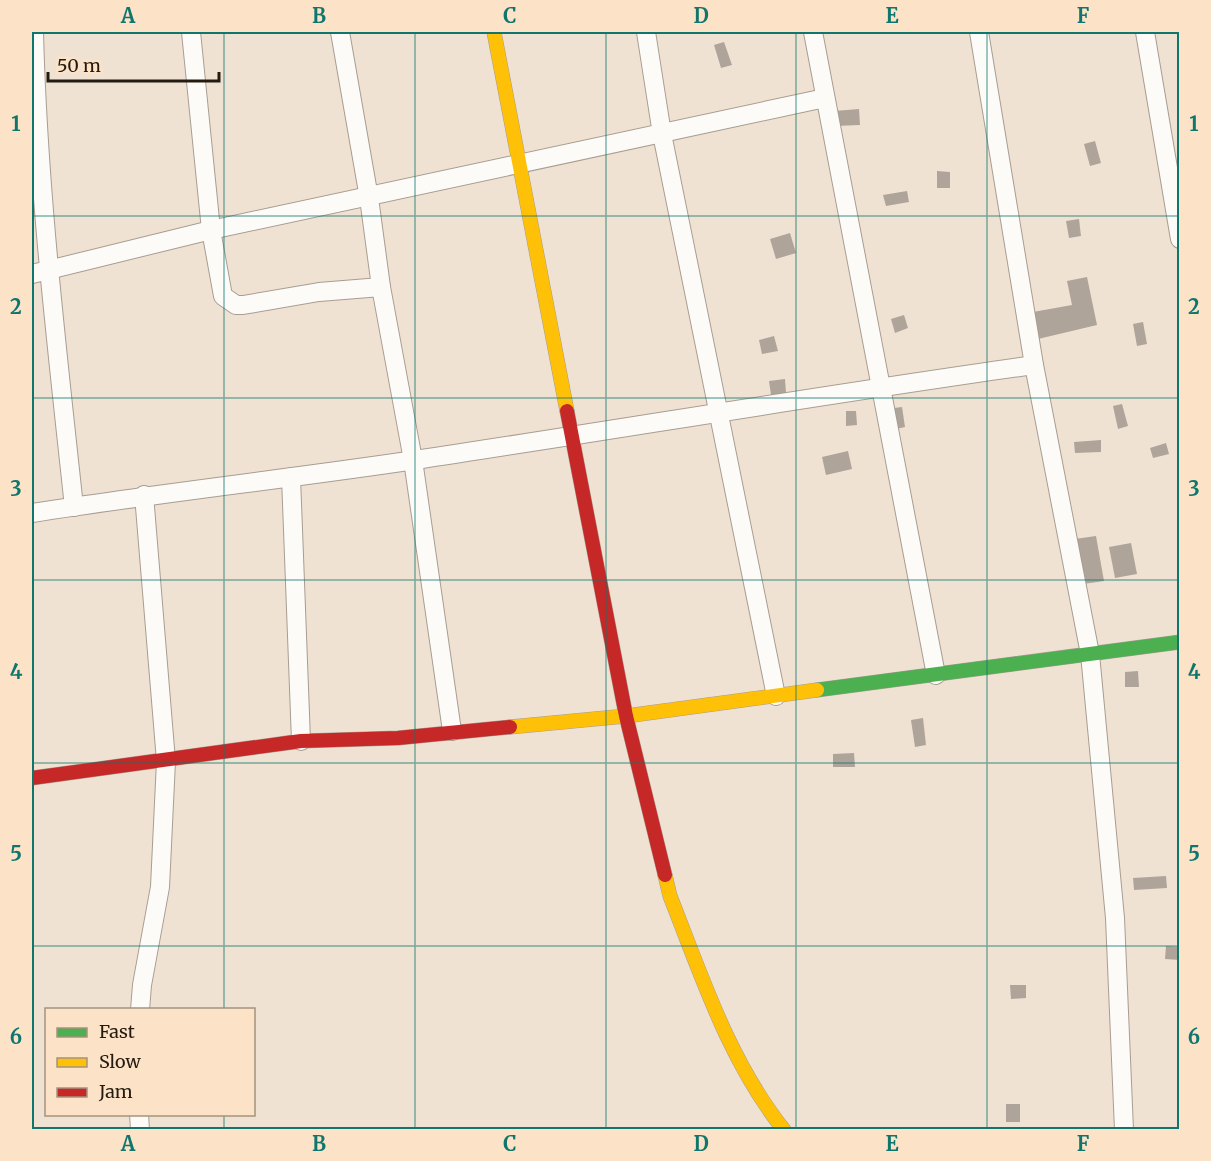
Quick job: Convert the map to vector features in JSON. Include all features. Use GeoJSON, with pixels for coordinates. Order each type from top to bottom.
{"type":"FeatureCollection","features":[{"type":"Feature","properties":{"kind":"street"},"geometry":{"type":"LineString","coordinates":[[34,32],[40,271],[74,507]]}},
{"type":"Feature","properties":{"kind":"street"},"geometry":{"type":"LineString","coordinates":[[191,32],[211,230],[224,296],[236,305],[319,292],[381,287]]}},
{"type":"Feature","properties":{"kind":"street"},"geometry":{"type":"LineString","coordinates":[[340,32],[369,198],[381,287],[413,460],[452,732]]}},
{"type":"Feature","properties":{"kind":"street"},"geometry":{"type":"LineString","coordinates":[[494,32],[626,716],[670,896],[724,1037],[764,1105],[784,1130]]}},
{"type":"Feature","properties":{"kind":"street"},"geometry":{"type":"LineString","coordinates":[[646,32],[662,134],[776,696]]}},
{"type":"Feature","properties":{"kind":"street"},"geometry":{"type":"LineString","coordinates":[[813,32],[936,675]]}},
{"type":"Feature","properties":{"kind":"street"},"geometry":{"type":"LineString","coordinates":[[979,32],[1034,365],[1090,654],[1115,918],[1124,1130]]}},
{"type":"Feature","properties":{"kind":"street"},"geometry":{"type":"LineString","coordinates":[[1145,32],[1179,239]]}},
{"type":"Feature","properties":{"kind":"street"},"geometry":{"type":"LineString","coordinates":[[40,271],[211,230],[369,198],[825,98]]}},
{"type":"Feature","properties":{"kind":"street"},"geometry":{"type":"LineString","coordinates":[[32,513],[144,495],[413,460],[881,386],[1034,365]]}},
{"type":"Feature","properties":{"kind":"street"},"geometry":{"type":"LineString","coordinates":[[291,477],[301,741]]}},
{"type":"Feature","properties":{"kind":"street"},"geometry":{"type":"LineString","coordinates":[[140,1008],[142,985],[160,887],[166,761],[144,495]]}},
{"type":"Feature","properties":{"kind":"street"},"geometry":{"type":"LineString","coordinates":[[32,778],[301,741],[398,738],[626,716],[1179,642]]}},
{"type":"Feature","properties":{"kind":"building"},"geometry":{"type":"Polygon","coordinates":[[[724,42],[732,65],[721,68],[714,45],[724,42]]]}},
{"type":"Feature","properties":{"kind":"building"},"geometry":{"type":"Polygon","coordinates":[[[859,109],[860,125],[835,126],[834,111],[859,109]]]}},
{"type":"Feature","properties":{"kind":"building"},"geometry":{"type":"Polygon","coordinates":[[[1095,141],[1101,163],[1090,166],[1084,144],[1095,141]]]}},
{"type":"Feature","properties":{"kind":"building"},"geometry":{"type":"Polygon","coordinates":[[[937,171],[950,172],[950,188],[937,188],[937,171]]]}},
{"type":"Feature","properties":{"kind":"building"},"geometry":{"type":"Polygon","coordinates":[[[907,191],[909,202],[886,206],[883,195],[907,191]]]}},
{"type":"Feature","properties":{"kind":"building"},"geometry":{"type":"Polygon","coordinates":[[[1079,219],[1081,236],[1069,238],[1066,221],[1079,219]]]}},
{"type":"Feature","properties":{"kind":"building"},"geometry":{"type":"Polygon","coordinates":[[[790,233],[796,253],[776,259],[770,239],[790,233]]]}},
{"type":"Feature","properties":{"kind":"building"},"geometry":{"type":"Polygon","coordinates":[[[1087,277],[1097,325],[1038,339],[1033,312],[1072,305],[1067,281],[1087,277]]]}},
{"type":"Feature","properties":{"kind":"building"},"geometry":{"type":"Polygon","coordinates":[[[904,315],[908,328],[895,333],[891,319],[904,315]]]}},
{"type":"Feature","properties":{"kind":"building"},"geometry":{"type":"Polygon","coordinates":[[[1143,322],[1147,344],[1137,346],[1133,324],[1143,322]]]}},
{"type":"Feature","properties":{"kind":"building"},"geometry":{"type":"Polygon","coordinates":[[[774,336],[778,351],[762,354],[759,340],[774,336]]]}},
{"type":"Feature","properties":{"kind":"building"},"geometry":{"type":"Polygon","coordinates":[[[785,379],[786,393],[771,395],[769,381],[785,379]]]}},
{"type":"Feature","properties":{"kind":"building"},"geometry":{"type":"Polygon","coordinates":[[[1122,404],[1128,426],[1118,429],[1113,406],[1122,404]]]}},
{"type":"Feature","properties":{"kind":"building"},"geometry":{"type":"Polygon","coordinates":[[[902,407],[905,427],[896,429],[894,408],[902,407]]]}},
{"type":"Feature","properties":{"kind":"building"},"geometry":{"type":"Polygon","coordinates":[[[846,411],[856,411],[857,425],[846,426],[846,411]]]}},
{"type":"Feature","properties":{"kind":"building"},"geometry":{"type":"Polygon","coordinates":[[[1101,440],[1101,452],[1075,453],[1074,442],[1101,440]]]}},
{"type":"Feature","properties":{"kind":"building"},"geometry":{"type":"Polygon","coordinates":[[[1166,443],[1169,454],[1153,458],[1150,448],[1166,443]]]}},
{"type":"Feature","properties":{"kind":"building"},"geometry":{"type":"Polygon","coordinates":[[[848,451],[852,469],[826,475],[822,457],[848,451]]]}},
{"type":"Feature","properties":{"kind":"building"},"geometry":{"type":"Polygon","coordinates":[[[1096,536],[1104,581],[1083,584],[1075,539],[1096,536]]]}},
{"type":"Feature","properties":{"kind":"building"},"geometry":{"type":"Polygon","coordinates":[[[1131,543],[1137,574],[1115,578],[1109,547],[1131,543]]]}},
{"type":"Feature","properties":{"kind":"building"},"geometry":{"type":"Polygon","coordinates":[[[1138,671],[1139,687],[1125,687],[1125,672],[1138,671]]]}},
{"type":"Feature","properties":{"kind":"building"},"geometry":{"type":"Polygon","coordinates":[[[923,718],[926,745],[915,747],[911,720],[923,718]]]}},
{"type":"Feature","properties":{"kind":"building"},"geometry":{"type":"Polygon","coordinates":[[[854,753],[855,767],[833,767],[833,754],[854,753]]]}},
{"type":"Feature","properties":{"kind":"building"},"geometry":{"type":"Polygon","coordinates":[[[1166,876],[1167,888],[1134,890],[1133,878],[1166,876]]]}},
{"type":"Feature","properties":{"kind":"building"},"geometry":{"type":"Polygon","coordinates":[[[1166,946],[1180,947],[1180,960],[1165,959],[1166,946]]]}},
{"type":"Feature","properties":{"kind":"building"},"geometry":{"type":"Polygon","coordinates":[[[1010,985],[1026,985],[1026,998],[1011,999],[1010,985]]]}},
{"type":"Feature","properties":{"kind":"building"},"geometry":{"type":"Polygon","coordinates":[[[1006,1104],[1020,1104],[1020,1122],[1006,1122],[1006,1104]]]}},
{"type":"Feature","properties":{"kind":"traffic: fast"},"geometry":{"type":"LineString","coordinates":[[817,690],[1180,642]]}},
{"type":"Feature","properties":{"kind":"traffic: slow"},"geometry":{"type":"LineString","coordinates":[[494,32],[567,411]]}},
{"type":"Feature","properties":{"kind":"traffic: slow"},"geometry":{"type":"LineString","coordinates":[[510,727],[626,716],[817,690]]}},
{"type":"Feature","properties":{"kind":"traffic: slow"},"geometry":{"type":"LineString","coordinates":[[665,875],[670,896],[718,1018],[747,1076],[784,1130]]}},
{"type":"Feature","properties":{"kind":"traffic: jam"},"geometry":{"type":"LineString","coordinates":[[567,411],[626,716],[665,875]]}},
{"type":"Feature","properties":{"kind":"traffic: jam"},"geometry":{"type":"LineString","coordinates":[[32,778],[301,741],[398,738],[510,727]]}}]}
